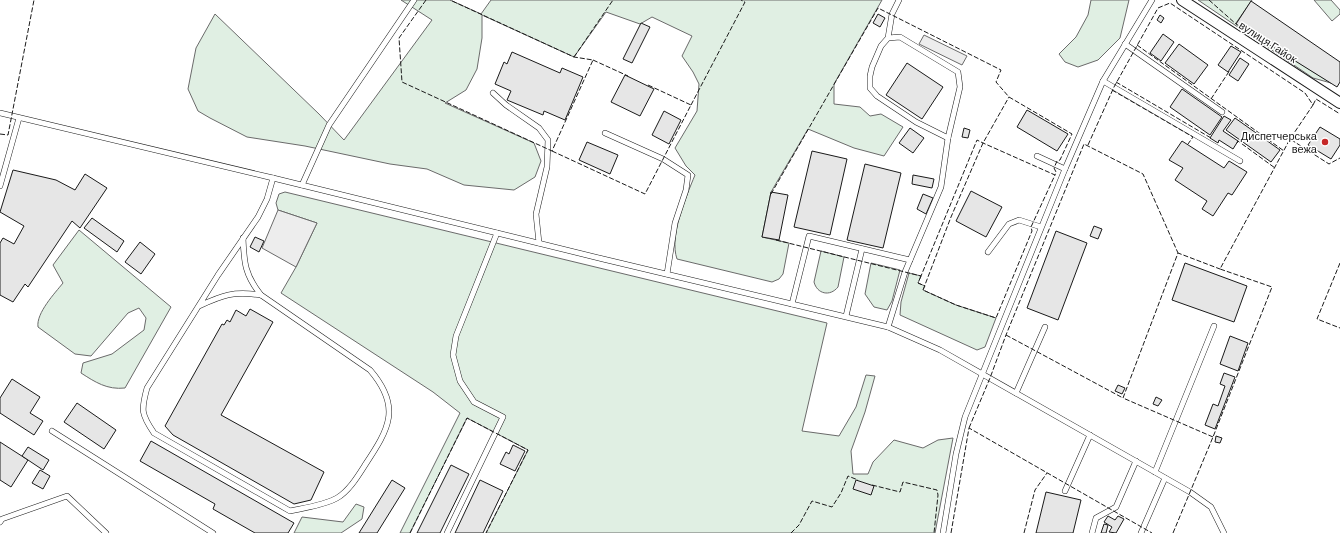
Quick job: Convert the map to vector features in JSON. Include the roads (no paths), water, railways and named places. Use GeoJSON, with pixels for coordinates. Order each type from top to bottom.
{"type":"FeatureCollection","features":[{"type":"Feature","properties":{"kind":"street","name":"вулиця Гайок"},"geometry":{"type":"LineString","coordinates":[[1182,0],[1340,103]]}},
{"type":"Feature","properties":{"kind":"lane"},"geometry":{"type":"LineString","coordinates":[[302,185],[329,125],[414,0]]}},
{"type":"Feature","properties":{"kind":"lane"},"geometry":{"type":"LineString","coordinates":[[899,0],[892,14],[888,38],[881,46],[872,67],[870,88],[877,96],[910,117],[948,138]]}},
{"type":"Feature","properties":{"kind":"lane"},"geometry":{"type":"LineString","coordinates":[[944,533],[958,447],[965,417],[982,373],[1065,169],[1103,81],[1152,0]]}},
{"type":"Feature","properties":{"kind":"lane"},"geometry":{"type":"LineString","coordinates":[[888,38],[900,37],[958,72],[960,87],[948,138],[942,188],[905,272],[888,327]]}},
{"type":"Feature","properties":{"kind":"lane"},"geometry":{"type":"LineString","coordinates":[[1125,44],[1222,112]]}},
{"type":"Feature","properties":{"kind":"lane"},"geometry":{"type":"LineString","coordinates":[[1103,81],[1240,161]]}},
{"type":"Feature","properties":{"kind":"lane"},"geometry":{"type":"LineString","coordinates":[[493,93],[506,105],[540,128],[548,140],[547,166],[536,214],[539,243]]}},
{"type":"Feature","properties":{"kind":"lane"},"geometry":{"type":"LineString","coordinates":[[0,113],[888,327],[920,340],[982,373],[1190,492],[1211,507],[1224,533]]}},
{"type":"Feature","properties":{"kind":"lane"},"geometry":{"type":"LineString","coordinates":[[0,186],[19,118]]}},
{"type":"Feature","properties":{"kind":"lane"},"geometry":{"type":"LineString","coordinates":[[605,133],[663,159],[688,175],[686,190],[675,223],[667,274]]}},
{"type":"Feature","properties":{"kind":"lane"},"geometry":{"type":"LineString","coordinates":[[1037,156],[1065,169]]}},
{"type":"Feature","properties":{"kind":"lane"},"geometry":{"type":"LineString","coordinates":[[243,238],[247,273],[253,285],[261,295],[370,370],[386,394],[390,410],[388,425],[381,441],[349,487],[337,498],[290,511],[154,433],[144,420],[142,404],[147,388],[199,306],[243,238],[261,211],[273,178]]}},
{"type":"Feature","properties":{"kind":"lane"},"geometry":{"type":"LineString","coordinates":[[988,252],[1009,224],[1019,220],[1042,227]]}},
{"type":"Feature","properties":{"kind":"lane"},"geometry":{"type":"LineString","coordinates":[[447,533],[503,417],[474,402],[460,381],[453,355],[456,336],[497,233]]}},
{"type":"Feature","properties":{"kind":"lane"},"geometry":{"type":"LineString","coordinates":[[792,304],[809,236],[910,260]]}},
{"type":"Feature","properties":{"kind":"lane"},"geometry":{"type":"LineString","coordinates":[[846,316],[862,249]]}},
{"type":"Feature","properties":{"kind":"lane"},"geometry":{"type":"LineString","coordinates":[[199,306],[223,296],[244,293],[261,295]]}},
{"type":"Feature","properties":{"kind":"lane"},"geometry":{"type":"LineString","coordinates":[[1155,472],[1214,326]]}},
{"type":"Feature","properties":{"kind":"lane"},"geometry":{"type":"LineString","coordinates":[[1016,393],[1045,327]]}},
{"type":"Feature","properties":{"kind":"lane"},"geometry":{"type":"LineString","coordinates":[[52,431],[213,533]]}},
{"type":"Feature","properties":{"kind":"lane"},"geometry":{"type":"LineString","coordinates":[[1065,491],[1090,435]]}},
{"type":"Feature","properties":{"kind":"lane"},"geometry":{"type":"LineString","coordinates":[[1092,533],[1096,518],[1116,507],[1136,461]]}},
{"type":"Feature","properties":{"kind":"lane"},"geometry":{"type":"LineString","coordinates":[[1142,533],[1165,478]]}},
{"type":"Feature","properties":{"kind":"lane"},"geometry":{"type":"LineString","coordinates":[[0,522],[2,519],[67,496],[106,533]]}},
{"type":"Feature","properties":{"kind":"place","name":"Диспетчерська вежа"},"geometry":{"type":"Point","coordinates":[1325,142]}}]}
